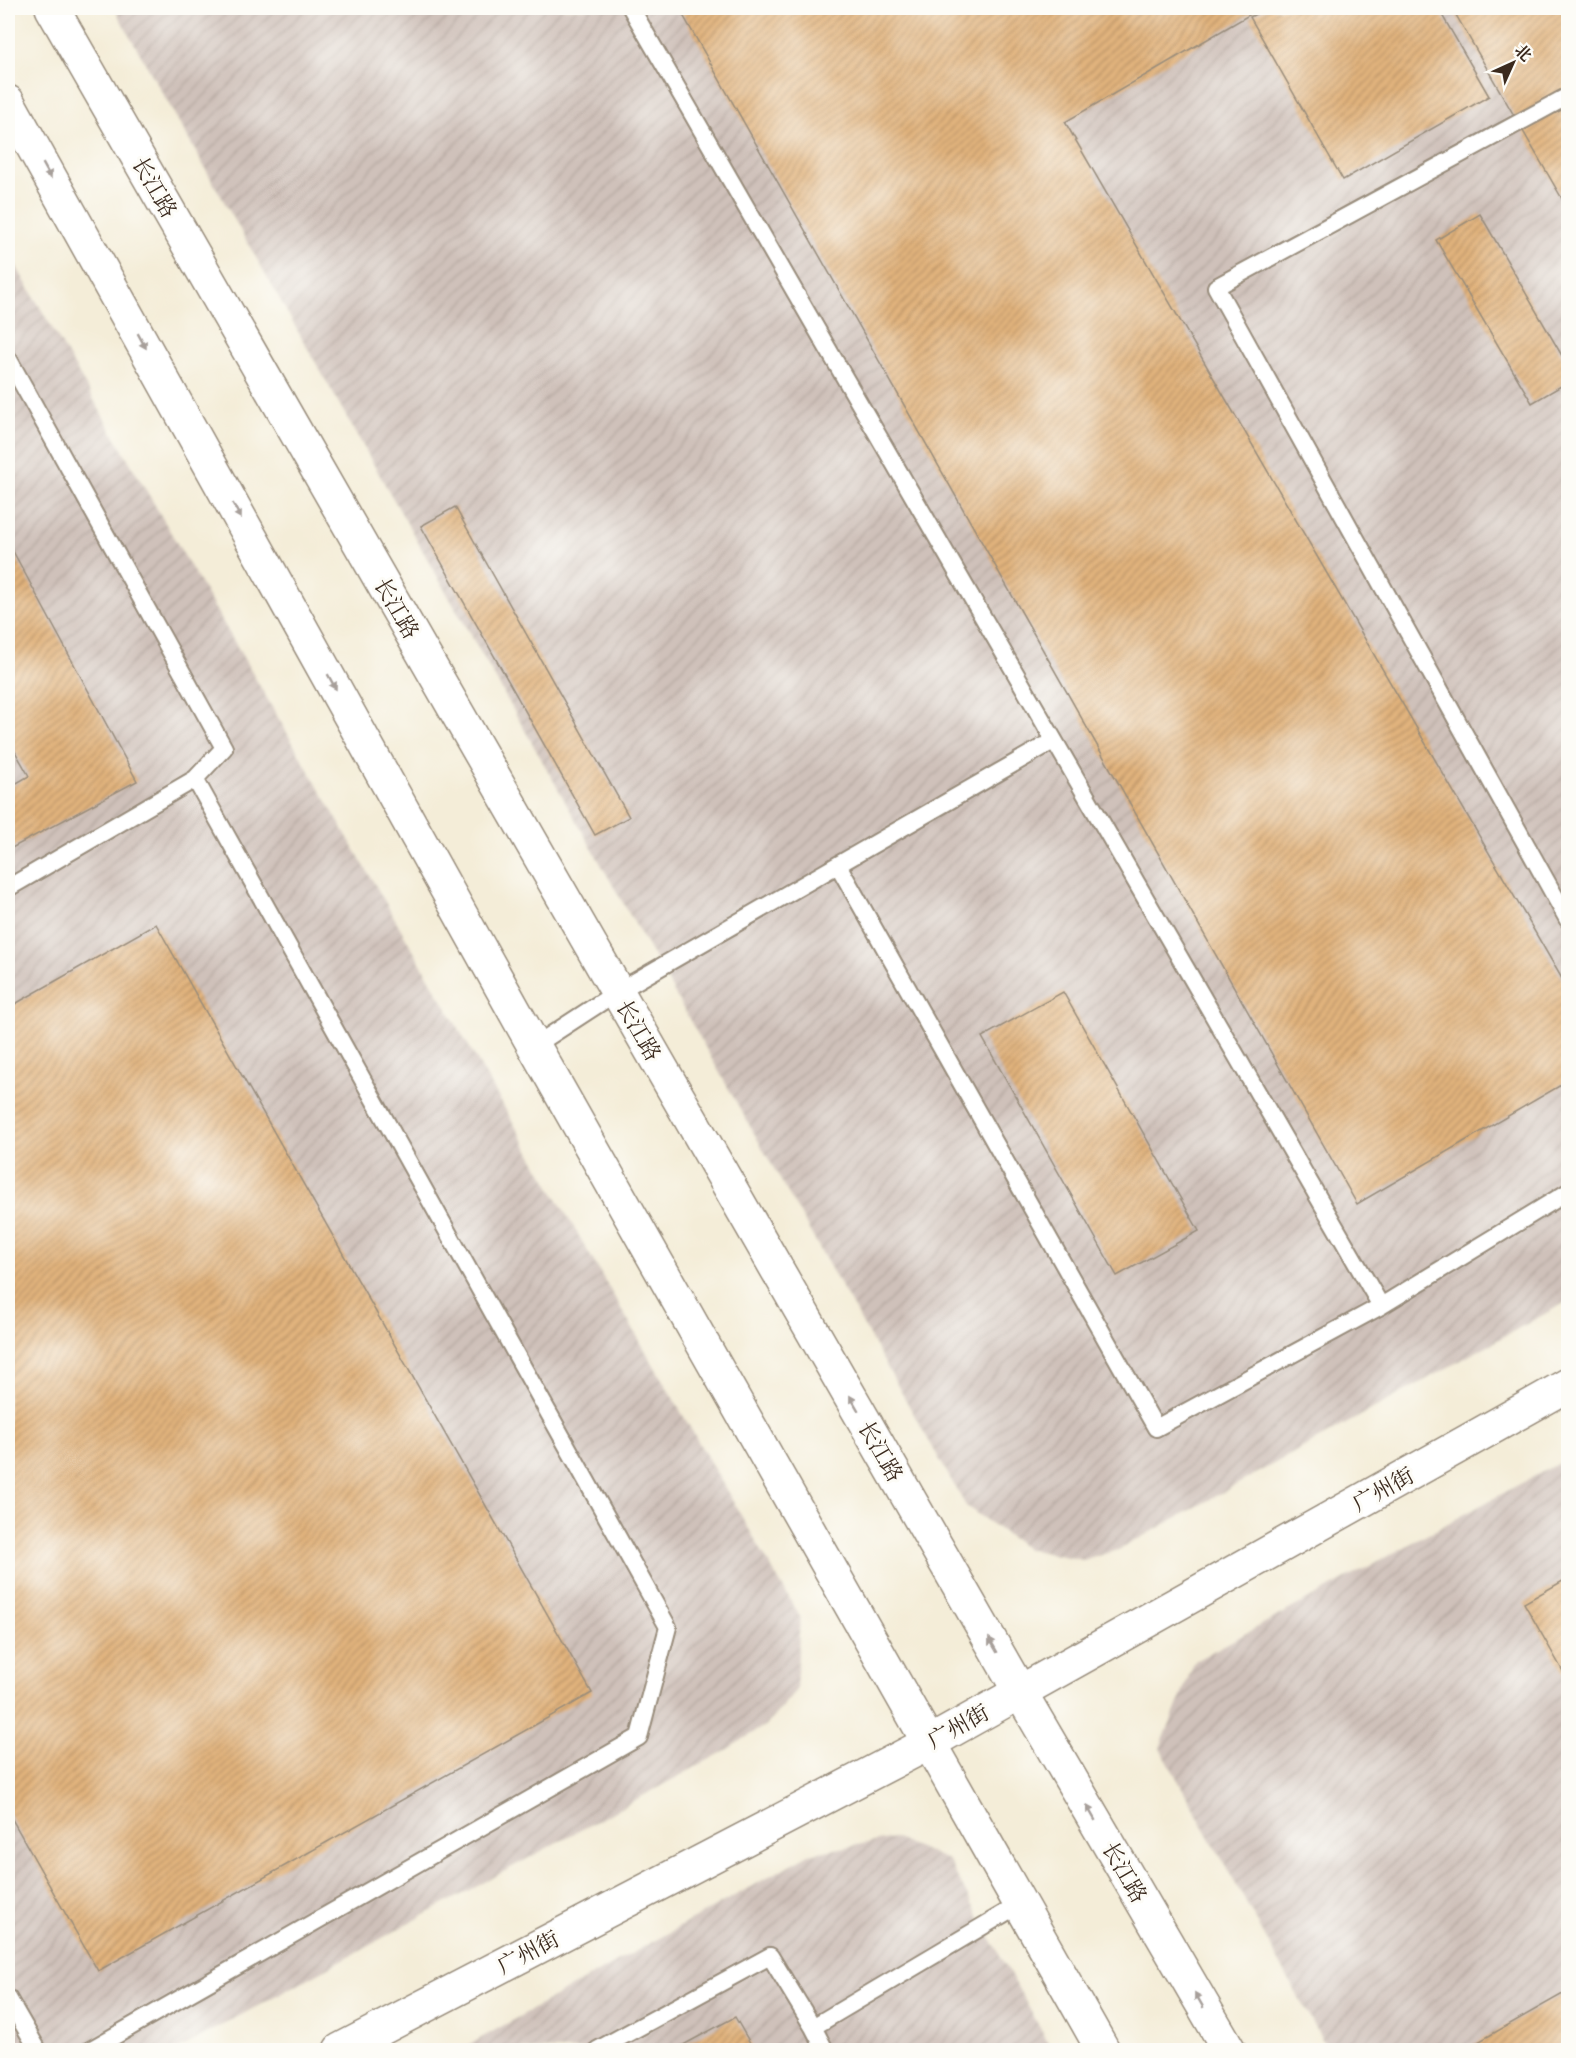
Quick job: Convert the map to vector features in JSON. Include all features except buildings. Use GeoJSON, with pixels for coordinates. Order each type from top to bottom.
{"type":"FeatureCollection","features":[{"type":"Feature","properties":{"kind":"main road","name":"长江路"},"geometry":{"type":"LineString","coordinates":[[52,8],[1020,1692],[1229,2050]]}},
{"type":"Feature","properties":{"kind":"main road"},"geometry":{"type":"LineString","coordinates":[[8,102],[16,137],[1103,2050]]}},
{"type":"Feature","properties":{"kind":"main road","name":"广州街"},"geometry":{"type":"LineString","coordinates":[[340,2050],[929,1743],[1569,1385]]}},
{"type":"Feature","properties":{"kind":"lane"},"geometry":{"type":"LineString","coordinates":[[631,8],[1381,1306]]}},
{"type":"Feature","properties":{"kind":"lane"},"geometry":{"type":"LineString","coordinates":[[1569,96],[1216,287],[1569,920]]}},
{"type":"Feature","properties":{"kind":"lane"},"geometry":{"type":"LineString","coordinates":[[8,358],[224,748],[195,779],[8,888]]}},
{"type":"Feature","properties":{"kind":"lane"},"geometry":{"type":"LineString","coordinates":[[534,1046],[617,992],[1053,741]]}},
{"type":"Feature","properties":{"kind":"lane"},"geometry":{"type":"LineString","coordinates":[[90,2050],[639,1737],[668,1627],[195,779]]}},
{"type":"Feature","properties":{"kind":"lane"},"geometry":{"type":"LineString","coordinates":[[838,865],[1156,1428],[1381,1306],[1569,1192]]}},
{"type":"Feature","properties":{"kind":"lane"},"geometry":{"type":"LineString","coordinates":[[813,2028],[1020,1904]]}},
{"type":"Feature","properties":{"kind":"lane"},"geometry":{"type":"LineString","coordinates":[[597,2050],[770,1956],[825,2050]]}},
{"type":"Feature","properties":{"kind":"lane"},"geometry":{"type":"LineString","coordinates":[[8,1998],[38,2050]]}},
{"type":"Feature","properties":{"kind":"shaded area"},"geometry":{"type":"Polygon","coordinates":[[[114,8],[1568,8],[1568,1301],[1118,1550],[1083,1560],[1027,1549],[966,1506],[114,8]]]}},
{"type":"Feature","properties":{"kind":"shaded area"},"geometry":{"type":"Polygon","coordinates":[[[8,252],[800,1617],[796,1690],[767,1724],[723,1752],[177,2050],[8,2050],[8,252]]]}},
{"type":"Feature","properties":{"kind":"shaded area"},"geometry":{"type":"Polygon","coordinates":[[[1568,1458],[1568,2050],[1328,2050],[1160,1748],[1195,1661],[1568,1458]]]}},
{"type":"Feature","properties":{"kind":"shaded area"},"geometry":{"type":"Polygon","coordinates":[[[894,1838],[948,1860],[1052,2050],[460,2050],[809,1854],[894,1838]]]}}]}
